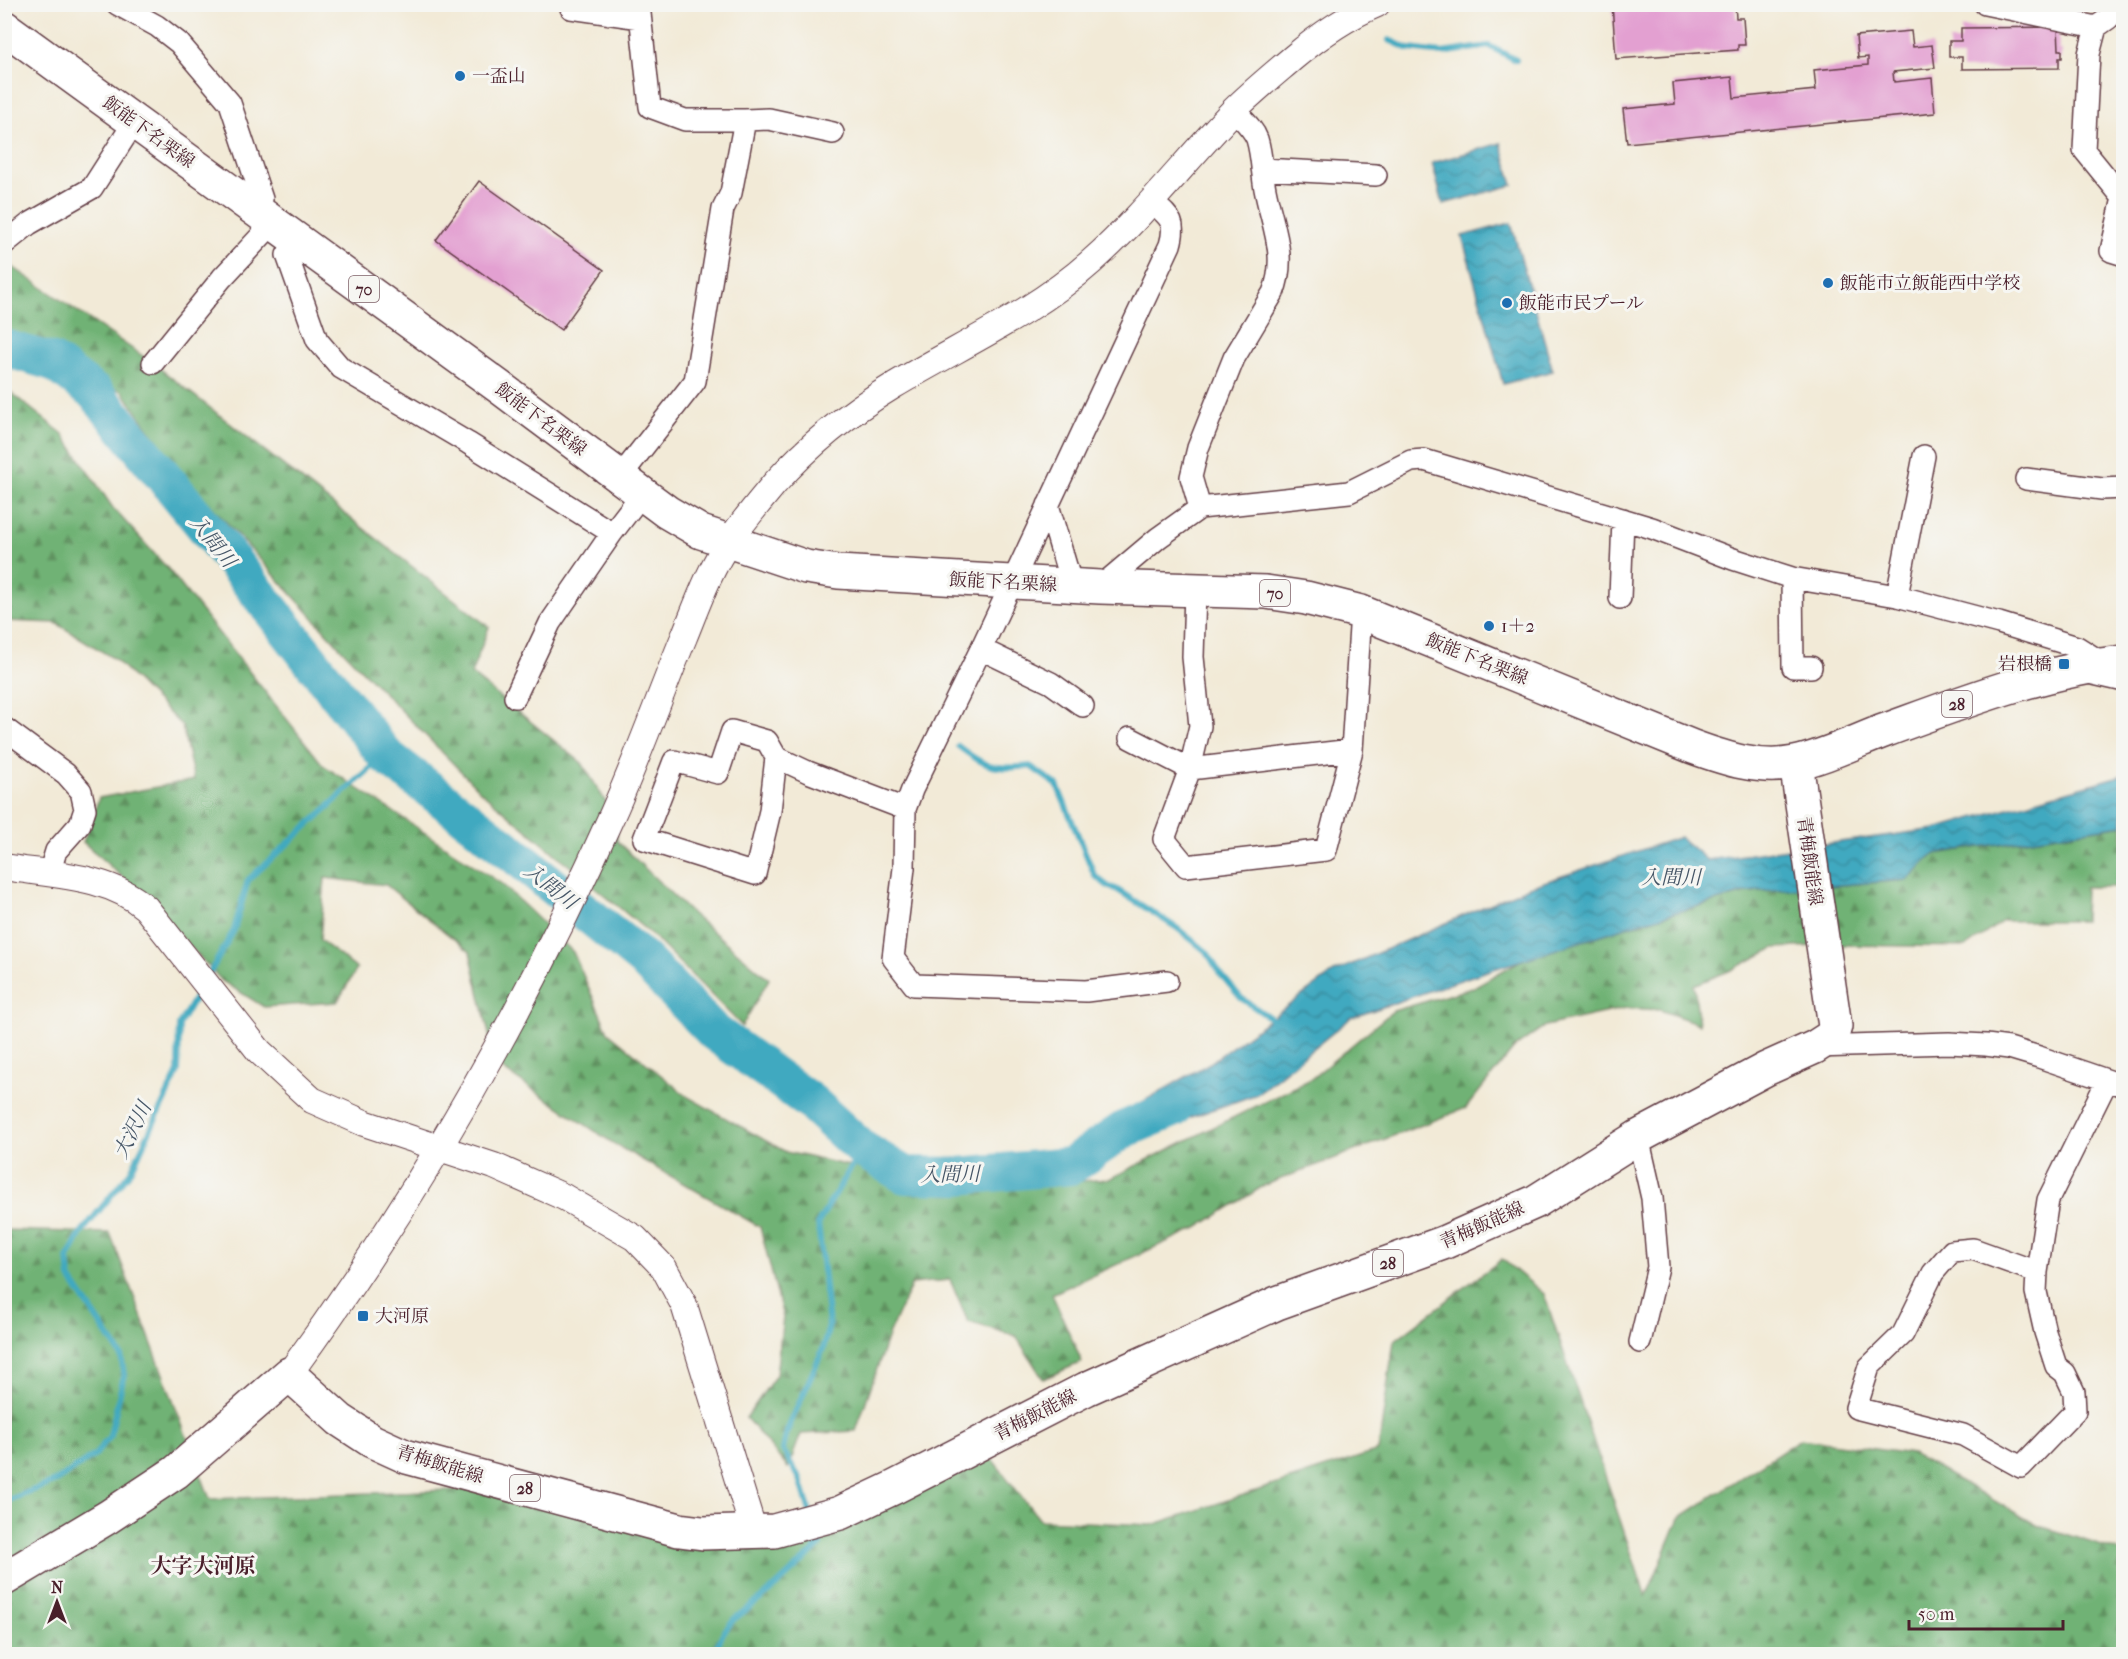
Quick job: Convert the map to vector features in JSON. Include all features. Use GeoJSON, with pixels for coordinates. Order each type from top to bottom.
{"type":"FeatureCollection","features":[{"type":"Feature","properties":{"kind":"main road","name":"飯能下名栗線"},"geometry":{"type":"LineString","coordinates":[[4,27],[667,512],[701,532],[806,567],[838,572],[1011,583],[1266,592],[1306,598],[1360,612],[1727,759],[1766,765],[1796,763],[1958,704],[2036,679],[2106,669]]}},
{"type":"Feature","properties":{"kind":"main road","name":"青梅飯能線"},"geometry":{"type":"LineString","coordinates":[[289,1374],[340,1420],[372,1441],[407,1457],[679,1530],[703,1533],[774,1531],[840,1513],[1086,1389],[1277,1303],[1443,1244],[1535,1202],[1638,1137],[1766,1069],[1828,1040],[1835,1032],[1796,763]]}},
{"type":"Feature","properties":{"kind":"main road"},"geometry":{"type":"LineString","coordinates":[[4,1580],[108,1517],[176,1472],[289,1374]]}},
{"type":"Feature","properties":{"kind":"street"},"geometry":{"type":"LineString","coordinates":[[117,4],[157,26],[179,43],[230,103],[261,199],[275,224],[317,340],[341,368],[468,443],[612,533]]}},
{"type":"Feature","properties":{"kind":"street"},"geometry":{"type":"LineString","coordinates":[[1985,4],[2110,17],[2089,54],[2084,150],[2123,198],[2111,251],[2124,255]]}},
{"type":"Feature","properties":{"kind":"street"},"geometry":{"type":"LineString","coordinates":[[571,8],[639,11],[650,107],[685,120],[770,119],[833,133]]}},
{"type":"Feature","properties":{"kind":"street"},"geometry":{"type":"LineString","coordinates":[[289,1374],[330,1319],[377,1248],[440,1147],[501,1040],[614,811],[700,598],[728,542],[775,484],[834,427],[895,385],[1038,303],[1064,284],[1123,233],[1234,110],[1258,87],[1360,8]]}},
{"type":"Feature","properties":{"kind":"street"},"geometry":{"type":"LineString","coordinates":[[1200,508],[1191,477],[1198,448],[1234,358],[1278,282],[1278,236],[1265,191],[1257,140],[1253,131],[1234,110]]}},
{"type":"Feature","properties":{"kind":"street"},"geometry":{"type":"LineString","coordinates":[[515,697],[550,623],[612,533],[631,486],[695,381],[723,209],[731,194],[745,120]]}},
{"type":"Feature","properties":{"kind":"street"},"geometry":{"type":"LineString","coordinates":[[4,244],[29,224],[92,188],[135,122]]}},
{"type":"Feature","properties":{"kind":"street"},"geometry":{"type":"LineString","coordinates":[[1262,169],[1376,175]]}},
{"type":"Feature","properties":{"kind":"street"},"geometry":{"type":"LineString","coordinates":[[1152,202],[1170,218],[1174,231],[1170,245],[905,809],[904,868],[893,958],[914,985],[1086,991],[1167,981]]}},
{"type":"Feature","properties":{"kind":"street"},"geometry":{"type":"LineString","coordinates":[[153,363],[222,278],[275,224]]}},
{"type":"Feature","properties":{"kind":"street"},"geometry":{"type":"LineString","coordinates":[[1897,596],[1924,456]]}},
{"type":"Feature","properties":{"kind":"street"},"geometry":{"type":"LineString","coordinates":[[1048,505],[1086,587],[1200,508],[1349,492],[1411,461],[1424,460],[1623,519],[1792,578],[1897,596],[1999,623],[2077,647],[2106,669]]}},
{"type":"Feature","properties":{"kind":"street"},"geometry":{"type":"LineString","coordinates":[[2026,479],[2102,489],[2124,488]]}},
{"type":"Feature","properties":{"kind":"street"},"geometry":{"type":"LineString","coordinates":[[1620,598],[1623,519]]}},
{"type":"Feature","properties":{"kind":"street"},"geometry":{"type":"LineString","coordinates":[[1792,578],[1793,667],[1811,667]]}},
{"type":"Feature","properties":{"kind":"street"},"geometry":{"type":"LineString","coordinates":[[1195,591],[1193,657],[1200,726],[1190,769],[1164,839],[1186,866],[1326,850],[1352,750],[1360,612]]}},
{"type":"Feature","properties":{"kind":"street"},"geometry":{"type":"LineString","coordinates":[[981,649],[1051,683],[1083,705]]}},
{"type":"Feature","properties":{"kind":"street"},"geometry":{"type":"LineString","coordinates":[[4,728],[66,774],[81,791],[85,809],[80,824],[56,851],[49,874]]}},
{"type":"Feature","properties":{"kind":"street"},"geometry":{"type":"LineString","coordinates":[[776,757],[770,811],[755,874],[644,839],[674,761],[718,773],[732,731],[767,741],[776,757],[808,772],[905,809]]}},
{"type":"Feature","properties":{"kind":"street"},"geometry":{"type":"LineString","coordinates":[[1130,738],[1190,769],[1352,750]]}},
{"type":"Feature","properties":{"kind":"street"},"geometry":{"type":"LineString","coordinates":[[4,867],[97,882],[118,888],[134,897],[146,908],[259,1051],[312,1100],[364,1123],[494,1166],[564,1197],[635,1238],[664,1268],[684,1305],[754,1532]]}},
{"type":"Feature","properties":{"kind":"street"},"geometry":{"type":"LineString","coordinates":[[1815,1047],[1949,1043],[1986,1045],[2009,1048],[2115,1083],[2048,1200],[2037,1272],[2036,1292],[2045,1332],[2056,1366],[2065,1372],[2074,1392],[2075,1411],[2020,1467],[1963,1435],[1856,1408],[1869,1367],[1903,1334],[1933,1272],[1952,1251],[1973,1249],[2037,1272]]}},
{"type":"Feature","properties":{"kind":"street"},"geometry":{"type":"LineString","coordinates":[[1638,1137],[1652,1198],[1658,1267],[1640,1342]]}},
{"type":"Feature","properties":{"kind":"green space"},"geometry":{"type":"Polygon","coordinates":[[[4,261],[153,363],[489,627],[471,674],[582,763],[617,820],[617,841],[691,913],[769,979],[742,1026],[652,935],[480,791],[346,654],[176,467],[122,391],[5,344],[4,261]]]}},
{"type":"Feature","properties":{"kind":"green space"},"geometry":{"type":"Polygon","coordinates":[[[5,388],[63,434],[113,508],[169,570],[323,765],[502,884],[573,952],[608,1032],[688,1097],[786,1152],[960,1190],[1109,1179],[1311,1079],[1393,1011],[1472,988],[1525,958],[1646,921],[1748,892],[1907,880],[1934,854],[2123,825],[2123,887],[2085,887],[2084,921],[2003,921],[1966,947],[1839,945],[1775,948],[1729,971],[1694,985],[1699,1024],[1660,1010],[1626,1008],[1545,1026],[1514,1048],[1466,1108],[1265,1185],[1197,1228],[1052,1294],[1082,1362],[1043,1379],[1016,1336],[968,1322],[950,1280],[912,1284],[889,1333],[856,1431],[801,1434],[788,1468],[746,1418],[776,1375],[783,1317],[760,1227],[616,1145],[496,1065],[470,952],[386,885],[325,878],[320,940],[357,969],[337,1002],[264,1007],[222,981],[141,894],[83,842],[99,798],[194,780],[182,726],[116,660],[56,623],[5,621],[5,388]]]}},
{"type":"Feature","properties":{"kind":"green space"},"geometry":{"type":"Polygon","coordinates":[[[5,1230],[110,1233],[210,1499],[503,1488],[684,1546],[802,1544],[992,1459],[1040,1520],[1152,1525],[1378,1451],[1394,1341],[1502,1259],[1544,1294],[1646,1597],[1679,1518],[1800,1439],[1912,1454],[2037,1525],[2124,1553],[2123,1654],[5,1654],[5,1230]]]}},
{"type":"Feature","properties":{"kind":"water"},"geometry":{"type":"Polygon","coordinates":[[[1501,143],[1513,185],[1443,204],[1432,163],[1501,143]]]}},
{"type":"Feature","properties":{"kind":"water","name":"飯能市民プール"},"geometry":{"type":"Polygon","coordinates":[[[1511,223],[1553,371],[1503,384],[1462,236],[1511,223]]]}},
{"type":"Feature","properties":{"kind":"water","name":"入間川"},"geometry":{"type":"Polygon","coordinates":[[[2123,775],[2123,825],[1934,854],[1907,880],[1748,892],[1646,921],[1475,975],[1351,1018],[1257,1094],[1132,1138],[1118,1116],[1210,1063],[1334,972],[1529,887],[1680,837],[1707,860],[1935,829],[2123,775]]]}},
{"type":"Feature","properties":{"kind":"building"},"geometry":{"type":"Polygon","coordinates":[[[1612,4],[1735,4],[1736,18],[1743,18],[1745,45],[1738,45],[1738,50],[1616,59],[1612,4]]]}},
{"type":"Feature","properties":{"kind":"building"},"geometry":{"type":"Polygon","coordinates":[[[2058,27],[2059,50],[2062,50],[2059,68],[1962,69],[1962,57],[1949,57],[1949,41],[1961,41],[1961,28],[2058,27]]]}},
{"type":"Feature","properties":{"kind":"building"},"geometry":{"type":"Polygon","coordinates":[[[1911,31],[1913,47],[1932,45],[1935,68],[1893,72],[1894,82],[1932,78],[1935,113],[1627,143],[1623,109],[1675,104],[1673,83],[1732,77],[1734,98],[1816,90],[1814,70],[1868,65],[1868,57],[1858,58],[1856,36],[1911,31]]]}},
{"type":"Feature","properties":{"kind":"building"},"geometry":{"type":"Polygon","coordinates":[[[479,181],[604,270],[561,330],[436,240],[479,181]]]}},
{"type":"Feature","properties":{"kind":"waterway"},"geometry":{"type":"LineString","coordinates":[[1389,40],[1409,49],[1442,53],[1489,46],[1516,60]]}},
{"type":"Feature","properties":{"kind":"waterway","name":"入間川"},"geometry":{"type":"LineString","coordinates":[[4,348],[53,362],[95,393],[228,555],[385,755],[516,856],[643,959],[714,1032],[812,1103],[862,1149],[905,1175],[958,1176],[1071,1166],[1125,1129],[1173,1109]]}},
{"type":"Feature","properties":{"kind":"waterway"},"geometry":{"type":"LineString","coordinates":[[958,746],[991,766],[1008,768],[1030,766],[1057,785],[1095,876],[1177,928],[1207,952],[1219,972],[1241,998],[1276,1022]]}},
{"type":"Feature","properties":{"kind":"waterway","name":"大沢川"},"geometry":{"type":"LineString","coordinates":[[208,976],[234,930],[248,880],[385,755]]}},
{"type":"Feature","properties":{"kind":"waterway","name":"大沢川"},"geometry":{"type":"LineString","coordinates":[[4,1502],[56,1481],[95,1455],[110,1436],[124,1375],[121,1355],[70,1278],[68,1258],[81,1233],[131,1171],[178,1072],[179,1025],[201,987]]}},
{"type":"Feature","properties":{"kind":"waterway"},"geometry":{"type":"LineString","coordinates":[[810,1512],[800,1479],[783,1450],[787,1431],[823,1349],[829,1325],[818,1223],[862,1149]]}},
{"type":"Feature","properties":{"kind":"waterway"},"geometry":{"type":"LineString","coordinates":[[713,1654],[723,1633],[734,1619],[772,1590],[820,1545],[816,1530]]}},
{"type":"Feature","properties":{"kind":"place","name":"一盃山"},"geometry":{"type":"Point","coordinates":[460,76]}},
{"type":"Feature","properties":{"kind":"place","name":"飯能市立飯能西中学校"},"geometry":{"type":"Point","coordinates":[1828,283]}},
{"type":"Feature","properties":{"kind":"place","name":"飯能市民プール"},"geometry":{"type":"Point","coordinates":[1507,303]}},
{"type":"Feature","properties":{"kind":"place","name":"1＋2"},"geometry":{"type":"Point","coordinates":[1489,626]}},
{"type":"Feature","properties":{"kind":"place","name":"岩根橋"},"geometry":{"type":"Point","coordinates":[2064,664]}},
{"type":"Feature","properties":{"kind":"place","name":"大河原"},"geometry":{"type":"Point","coordinates":[363,1316]}},
{"type":"Feature","properties":{"kind":"district","name":"大字大河原"},"geometry":{"type":"Point","coordinates":[203,1566]}}]}
